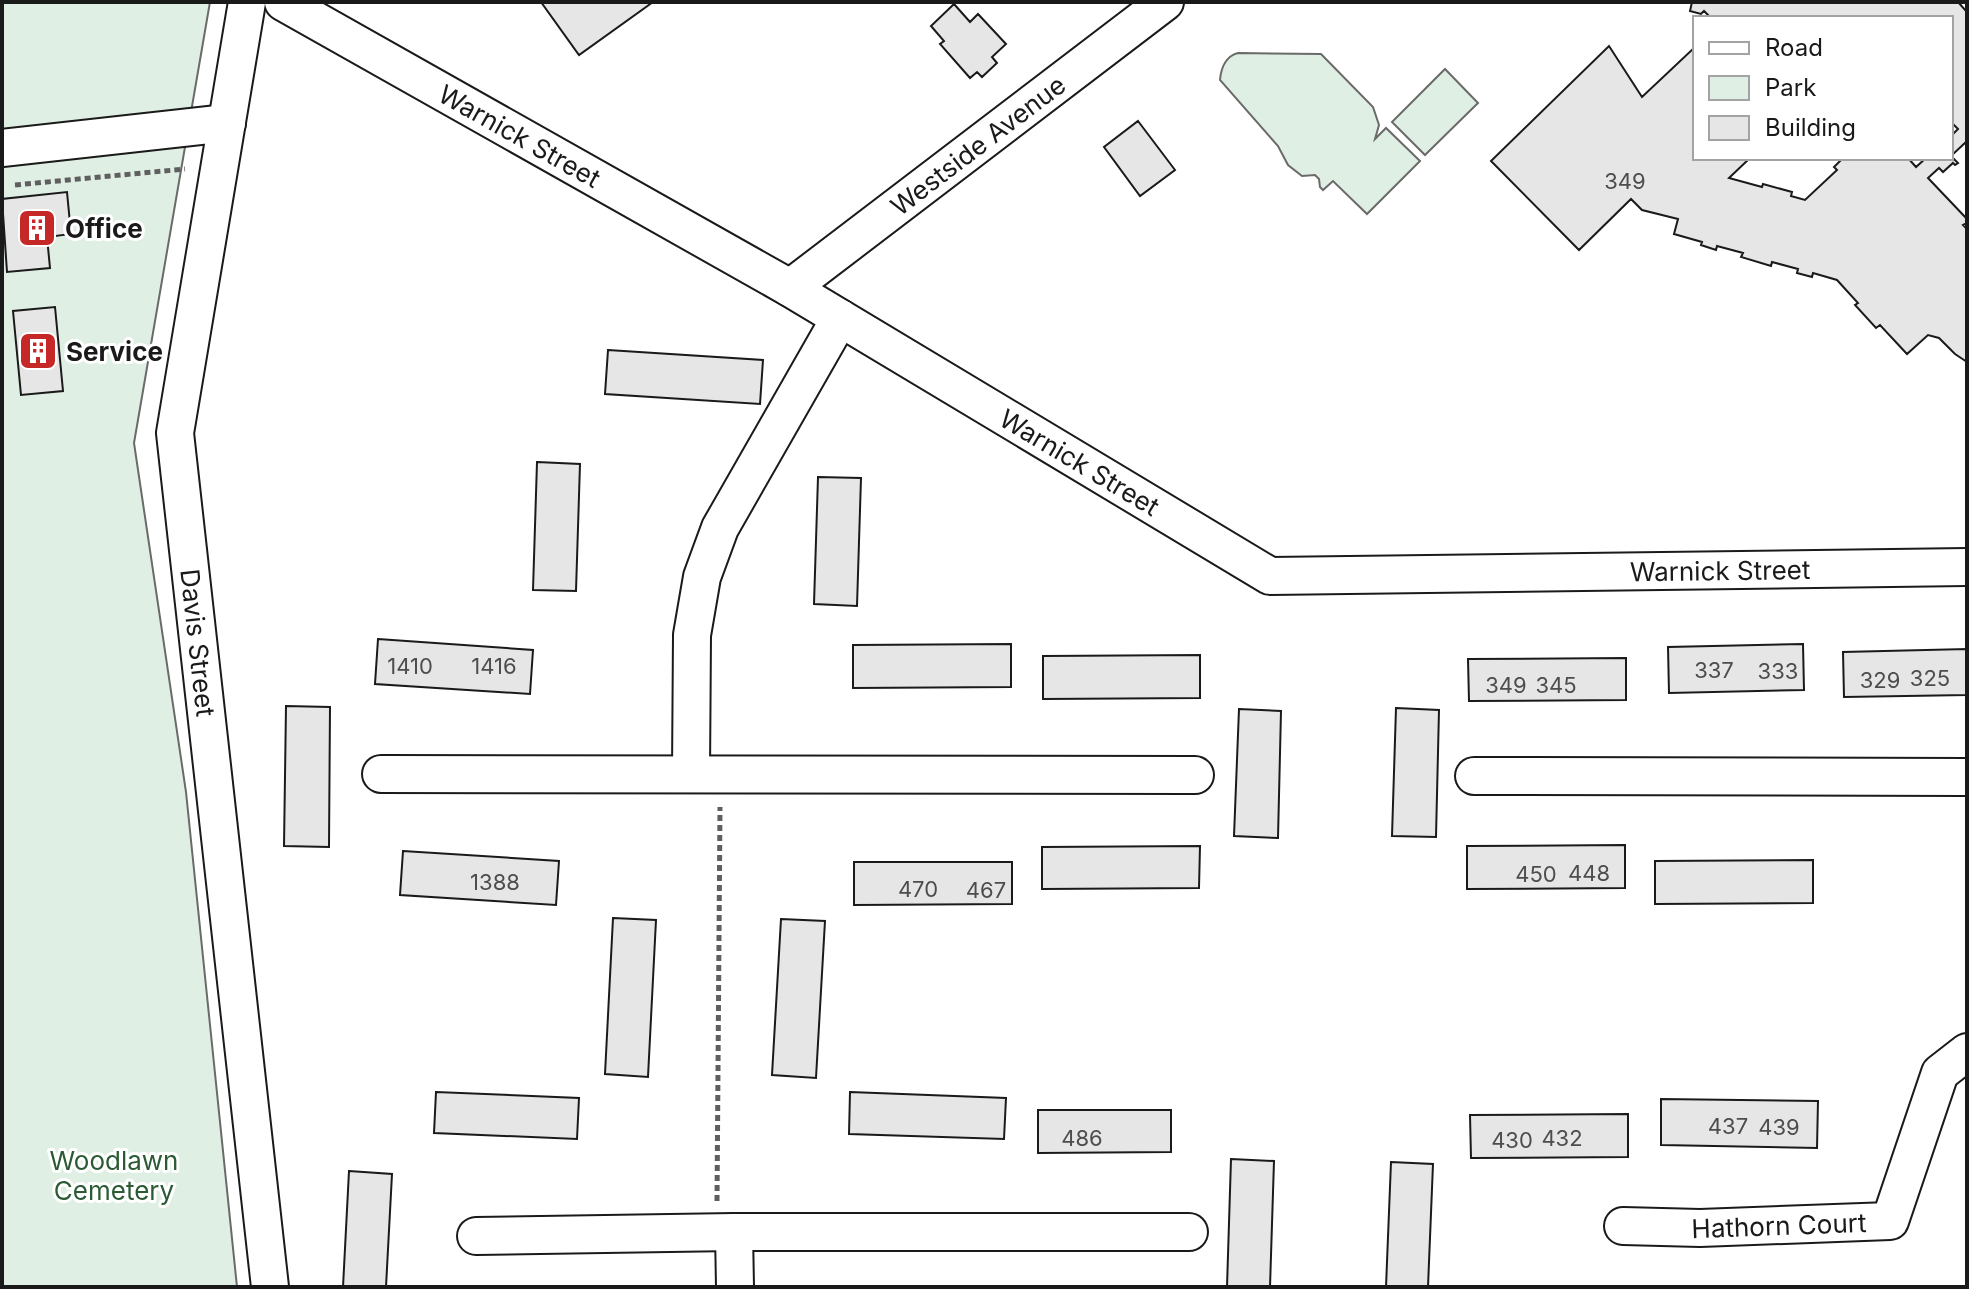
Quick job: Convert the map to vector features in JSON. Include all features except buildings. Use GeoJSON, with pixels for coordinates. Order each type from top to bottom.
{"type":"FeatureCollection","features":[{"type":"Feature","properties":{"kind":"street","name":"Davis Street"},"geometry":{"type":"LineString","coordinates":[[247,2],[175,433],[270,1287]]}},
{"type":"Feature","properties":{"kind":"street","name":"Warnick Street"},"geometry":{"type":"LineString","coordinates":[[283,2],[790,288],[1270,576],[1967,567]]}},
{"type":"Feature","properties":{"kind":"street","name":"Westside Avenue"},"geometry":{"type":"LineString","coordinates":[[790,288],[1165,2]]}},
{"type":"Feature","properties":{"kind":"street"},"geometry":{"type":"LineString","coordinates":[[2,148],[227,123]]}},
{"type":"Feature","properties":{"kind":"street"},"geometry":{"type":"LineString","coordinates":[[706,774],[692,635],[702,577],[720,528],[840,318]]}},
{"type":"Feature","properties":{"kind":"street"},"geometry":{"type":"LineString","coordinates":[[381,774],[1195,775]]}},
{"type":"Feature","properties":{"kind":"street"},"geometry":{"type":"LineString","coordinates":[[1474,776],[1967,777]]}},
{"type":"Feature","properties":{"kind":"street","name":"Hathorn Court"},"geometry":{"type":"LineString","coordinates":[[1623,1226],[1700,1228],[1890,1221],[1940,1073],[1967,1052]]}},
{"type":"Feature","properties":{"kind":"street"},"geometry":{"type":"LineString","coordinates":[[726,1232],[735,1287]]}},
{"type":"Feature","properties":{"kind":"street"},"geometry":{"type":"LineString","coordinates":[[476,1236],[726,1232],[1189,1232]]}},
{"type":"Feature","properties":{"kind":"path"},"geometry":{"type":"LineString","coordinates":[[15,185],[220,166]]}},
{"type":"Feature","properties":{"kind":"path"},"geometry":{"type":"LineString","coordinates":[[706,774],[726,1232]]}},
{"type":"Feature","properties":{"kind":"green space","name":"Woodlawn Cemetery"},"geometry":{"type":"Polygon","coordinates":[[[2,2],[210,2],[134,443],[186,792],[237,1287],[2,1287],[2,2]]]}},
{"type":"Feature","properties":{"kind":"green space"},"geometry":{"type":"Polygon","coordinates":[[[1238,53],[1321,54],[1373,107],[1379,125],[1375,139],[1386,128],[1420,161],[1367,214],[1333,181],[1323,190],[1315,175],[1302,176],[1288,165],[1278,146],[1220,80],[1225,63],[1238,53]]]}},
{"type":"Feature","properties":{"kind":"green space"},"geometry":{"type":"Polygon","coordinates":[[[1445,69],[1478,103],[1425,155],[1392,122],[1445,69]]]}},
{"type":"Feature","properties":{"kind":"place","name":"Office"},"geometry":{"type":"Point","coordinates":[37,228]}},
{"type":"Feature","properties":{"kind":"place","name":"Service"},"geometry":{"type":"Point","coordinates":[38,351]}}]}
